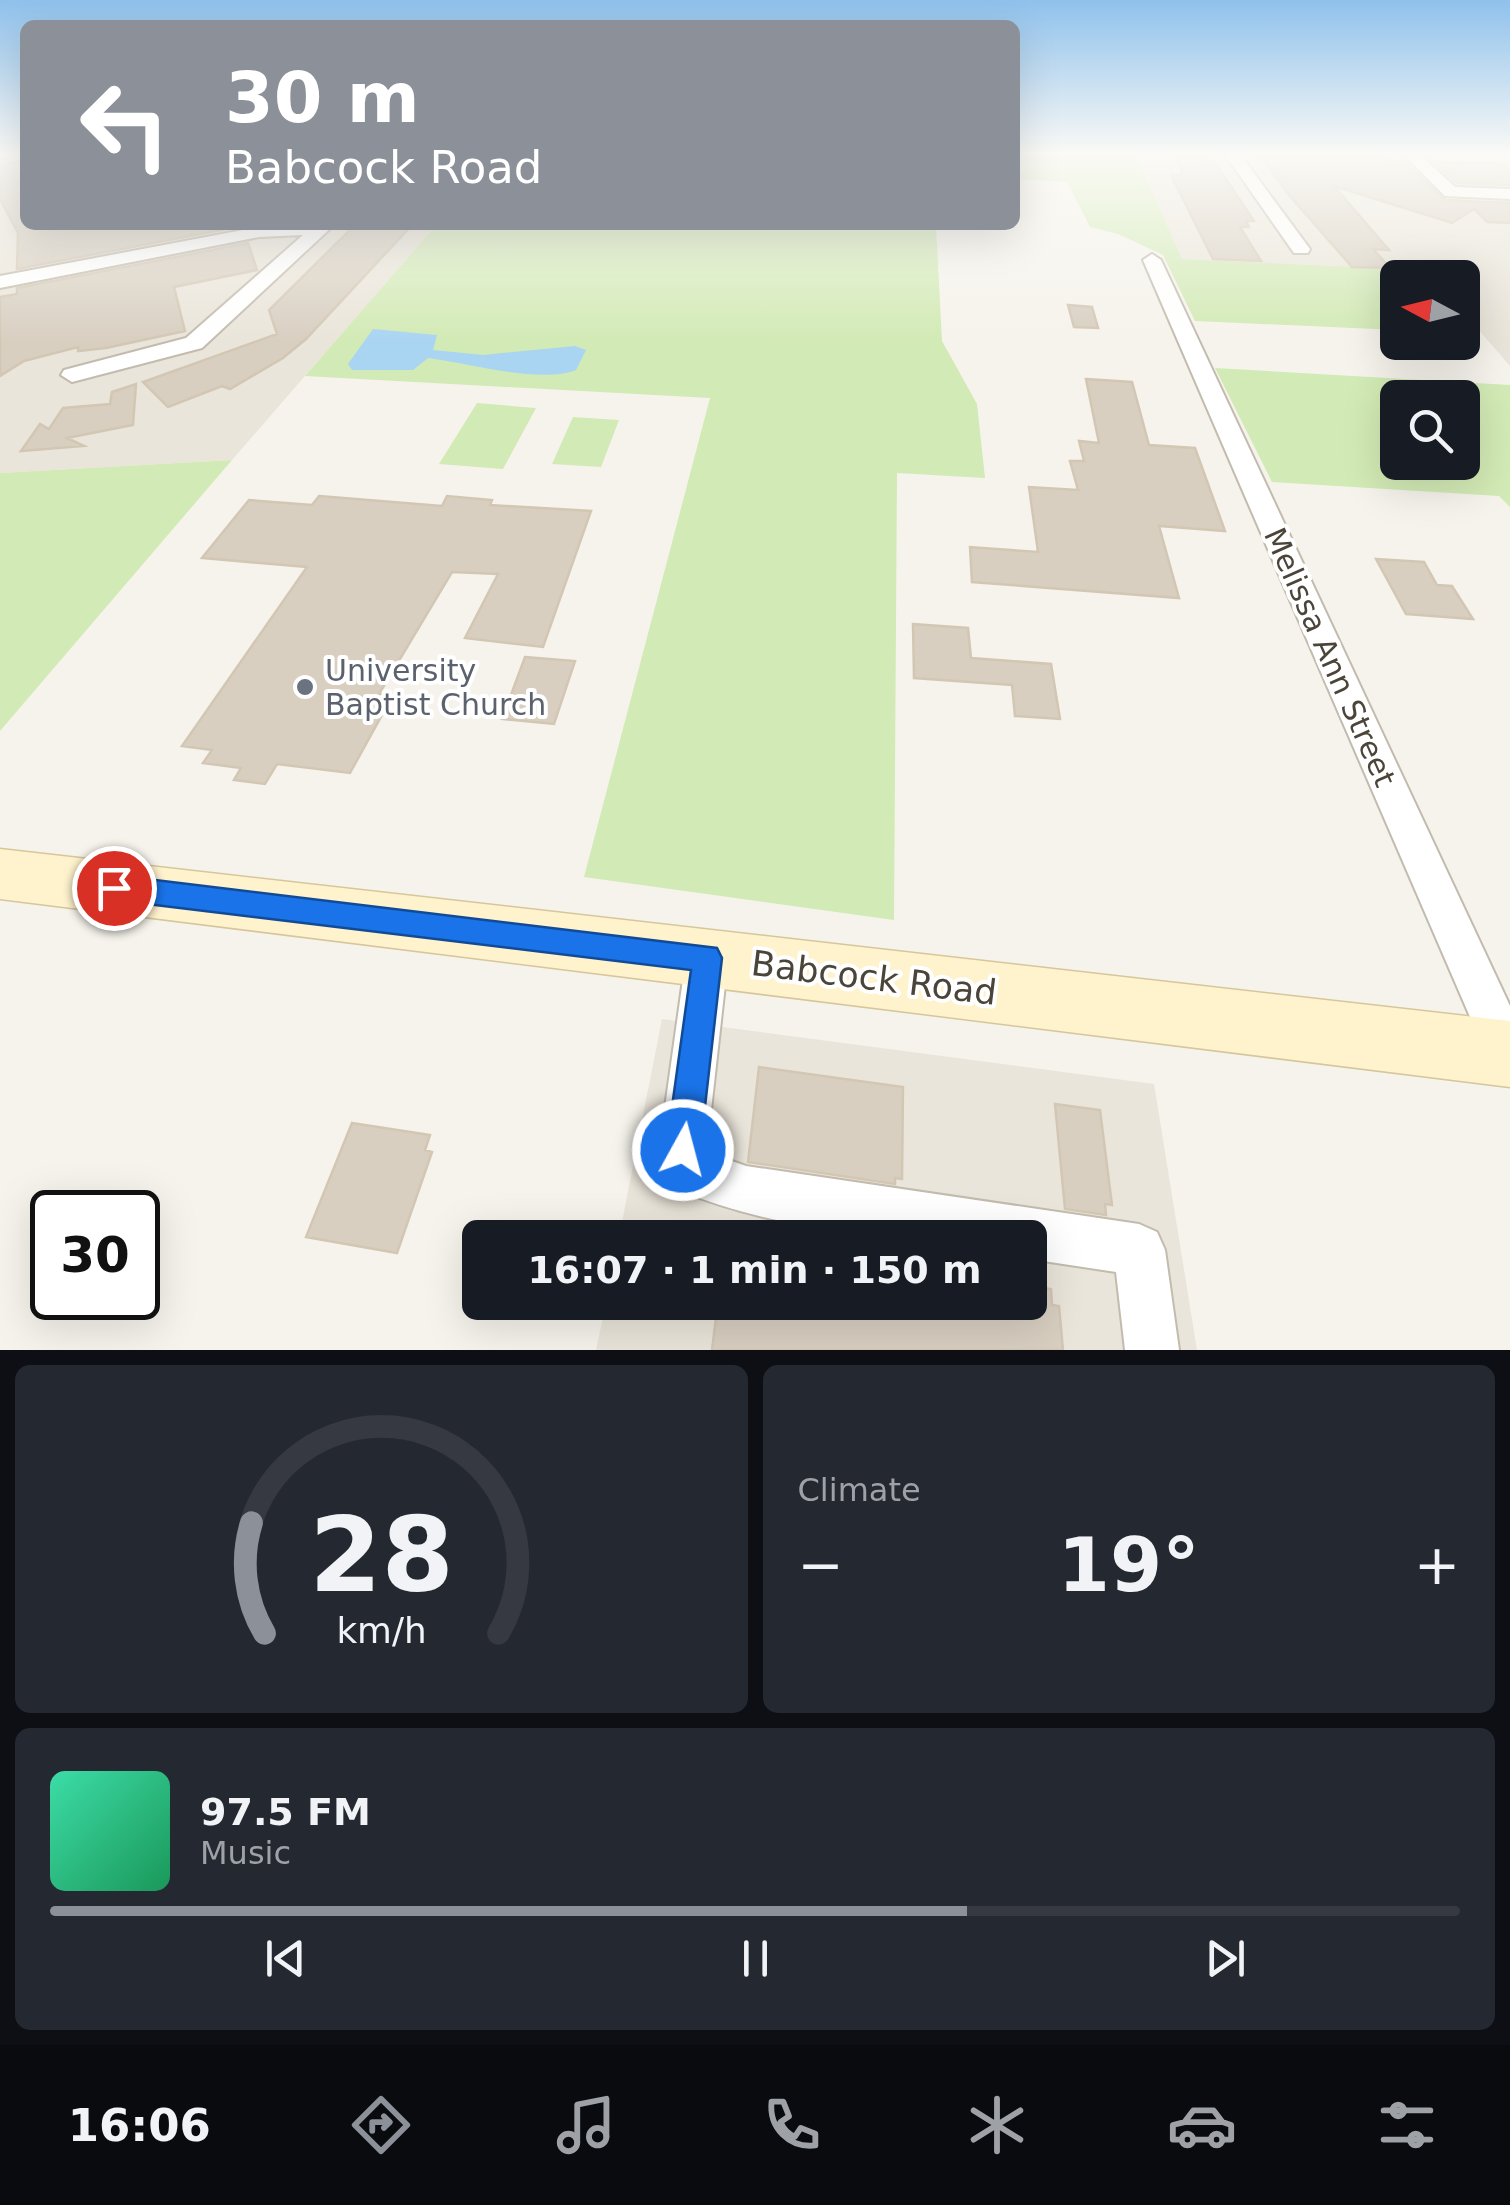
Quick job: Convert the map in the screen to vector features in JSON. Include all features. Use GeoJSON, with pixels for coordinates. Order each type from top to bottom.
{"type":"FeatureCollection","features":[{"type":"Feature","properties":{"kind":"main road","name":"Babcock Road"},"geometry":{"type":"LineString","coordinates":[[0,874],[1510,1054]]}},
{"type":"Feature","properties":{"kind":"street"},"geometry":{"type":"LineString","coordinates":[[1277,216],[1301,249]]}},
{"type":"Feature","properties":{"kind":"street"},"geometry":{"type":"LineString","coordinates":[[0,282],[284,230]]}},
{"type":"Feature","properties":{"kind":"street"},"geometry":{"type":"LineString","coordinates":[[72,376],[194,343],[319,230]]}},
{"type":"Feature","properties":{"kind":"street","name":"Melissa Ann Street"},"geometry":{"type":"LineString","coordinates":[[1152,260],[1510,1054]]}},
{"type":"Feature","properties":{"kind":"street"},"geometry":{"type":"LineString","coordinates":[[707,958],[683,1150],[696,1173],[746,1191],[1139,1250],[1152,1350]]}},
{"type":"Feature","properties":{"kind":"shaded area"},"geometry":{"type":"Polygon","coordinates":[[[0,216],[20,216],[20,230],[432,230],[232,460],[0,473],[0,216]]]}},
{"type":"Feature","properties":{"kind":"shaded area"},"geometry":{"type":"Polygon","coordinates":[[[1163,216],[1510,216],[1510,366],[1480,332],[1480,260],[1380,260],[1380,268],[1182,259],[1163,216]]]}},
{"type":"Feature","properties":{"kind":"shaded area"},"geometry":{"type":"Polygon","coordinates":[[[662,1019],[1154,1084],[1197,1350],[596,1350],[602,1320],[1047,1320],[1047,1220],[622,1220],[662,1019]]]}},
{"type":"Feature","properties":{"kind":"green space"},"geometry":{"type":"Polygon","coordinates":[[[1084,216],[1163,216],[1182,259],[1380,268],[1380,329],[1195,321],[1163,255],[1118,234],[1090,227],[1084,216]]]}},
{"type":"Feature","properties":{"kind":"green space"},"geometry":{"type":"Polygon","coordinates":[[[432,230],[936,230],[942,341],[977,404],[985,478],[897,473],[894,920],[584,877],[710,398],[305,376],[432,230]]]}},
{"type":"Feature","properties":{"kind":"green space"},"geometry":{"type":"Polygon","coordinates":[[[1215,368],[1423,380],[1380,380],[1380,480],[1480,480],[1480,383],[1510,385],[1510,507],[1499,496],[1272,482],[1215,368]]]}},
{"type":"Feature","properties":{"kind":"green space"},"geometry":{"type":"Polygon","coordinates":[[[477,403],[536,408],[503,469],[439,464],[477,403]]]}},
{"type":"Feature","properties":{"kind":"green space"},"geometry":{"type":"Polygon","coordinates":[[[573,417],[619,420],[601,467],[552,464],[573,417]]]}},
{"type":"Feature","properties":{"kind":"green space"},"geometry":{"type":"Polygon","coordinates":[[[232,460],[0,731],[0,473],[232,460]]]}},
{"type":"Feature","properties":{"kind":"water"},"geometry":{"type":"Polygon","coordinates":[[[373,329],[437,335],[433,350],[483,355],[575,346],[586,350],[576,370],[561,374],[524,374],[428,358],[413,370],[352,370],[348,364],[373,329]]]}},
{"type":"Feature","properties":{"kind":"building"},"geometry":{"type":"Polygon","coordinates":[[[9,216],[20,216],[20,230],[221,230],[17,269],[18,233],[9,216]]]}},
{"type":"Feature","properties":{"kind":"building"},"geometry":{"type":"Polygon","coordinates":[[[1192,216],[1251,216],[1254,221],[1246,221],[1249,227],[1240,227],[1261,261],[1213,259],[1192,216]]]}},
{"type":"Feature","properties":{"kind":"building"},"geometry":{"type":"Polygon","coordinates":[[[1307,216],[1360,216],[1389,250],[1373,249],[1383,260],[1380,268],[1352,267],[1307,216]]]}},
{"type":"Feature","properties":{"kind":"building"},"geometry":{"type":"Polygon","coordinates":[[[1430,216],[1463,216],[1452,223],[1430,216]]]}},
{"type":"Feature","properties":{"kind":"building"},"geometry":{"type":"Polygon","coordinates":[[[1481,216],[1510,216],[1510,223],[1487,222],[1481,216]]]}},
{"type":"Feature","properties":{"kind":"building"},"geometry":{"type":"Polygon","coordinates":[[[350,230],[407,230],[306,339],[283,358],[230,389],[222,386],[168,407],[143,382],[277,334],[269,310],[350,230]]]}},
{"type":"Feature","properties":{"kind":"building"},"geometry":{"type":"Polygon","coordinates":[[[248,243],[257,270],[174,287],[185,331],[106,348],[78,351],[78,347],[24,361],[0,376],[0,297],[17,294],[17,288],[248,243]]]}},
{"type":"Feature","properties":{"kind":"building"},"geometry":{"type":"Polygon","coordinates":[[[1068,305],[1092,307],[1098,328],[1074,327],[1068,305]]]}},
{"type":"Feature","properties":{"kind":"building"},"geometry":{"type":"Polygon","coordinates":[[[1086,379],[1132,382],[1149,445],[1195,448],[1225,531],[1159,526],[1179,598],[972,582],[970,547],[1038,552],[1029,487],[1078,490],[1070,461],[1084,461],[1079,441],[1099,443],[1086,379]]]}},
{"type":"Feature","properties":{"kind":"building"},"geometry":{"type":"Polygon","coordinates":[[[136,384],[133,425],[67,438],[84,446],[21,451],[40,424],[49,429],[63,408],[110,404],[112,392],[136,384]]]}},
{"type":"Feature","properties":{"kind":"building"},"geometry":{"type":"Polygon","coordinates":[[[319,496],[442,506],[447,496],[492,500],[490,505],[591,511],[543,647],[465,638],[498,574],[452,572],[379,694],[393,695],[350,773],[277,764],[265,784],[234,780],[241,768],[203,763],[212,750],[182,746],[307,567],[202,558],[249,500],[312,505],[319,496]]]}},
{"type":"Feature","properties":{"kind":"building"},"geometry":{"type":"Polygon","coordinates":[[[1376,559],[1424,562],[1437,585],[1452,586],[1473,619],[1406,614],[1376,559]]]}},
{"type":"Feature","properties":{"kind":"building"},"geometry":{"type":"Polygon","coordinates":[[[913,624],[968,628],[971,658],[1051,664],[1060,719],[1015,716],[1012,685],[914,678],[913,624]]]}},
{"type":"Feature","properties":{"kind":"building"},"geometry":{"type":"Polygon","coordinates":[[[525,657],[575,661],[554,724],[502,719],[525,657]]]}},
{"type":"Feature","properties":{"kind":"building"},"geometry":{"type":"Polygon","coordinates":[[[759,1067],[903,1087],[902,1179],[895,1178],[895,1184],[748,1162],[759,1067]]]}},
{"type":"Feature","properties":{"kind":"building"},"geometry":{"type":"Polygon","coordinates":[[[1055,1104],[1100,1110],[1112,1205],[1105,1204],[1106,1215],[1065,1209],[1055,1104]]]}},
{"type":"Feature","properties":{"kind":"building"},"geometry":{"type":"Polygon","coordinates":[[[352,1123],[430,1135],[425,1150],[432,1152],[397,1253],[306,1237],[352,1123]]]}},
{"type":"Feature","properties":{"kind":"building"},"geometry":{"type":"Polygon","coordinates":[[[1047,1288],[1051,1289],[1052,1305],[1059,1306],[1063,1350],[712,1350],[716,1320],[1047,1320],[1047,1288]]]}},
{"type":"Feature","properties":{"kind":"place","name":"University Baptist Church"},"geometry":{"type":"Point","coordinates":[305,687]}},
{"type":"Feature","properties":{"kind":"route"},"geometry":{"type":"LineString","coordinates":[[114,888],[707,958],[683,1150]]}}]}
